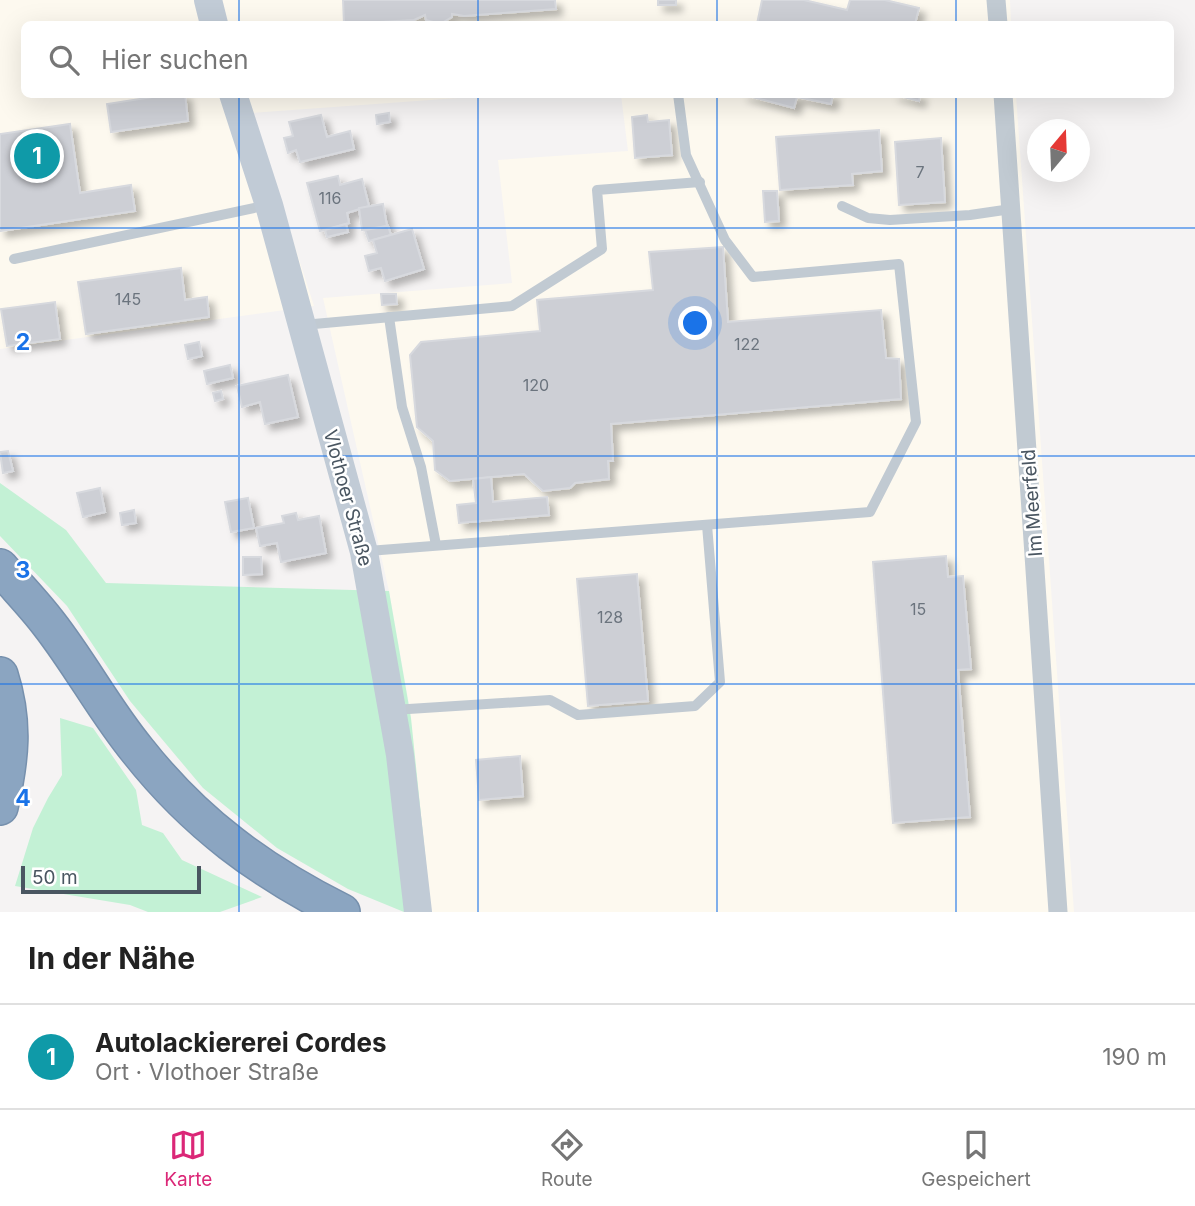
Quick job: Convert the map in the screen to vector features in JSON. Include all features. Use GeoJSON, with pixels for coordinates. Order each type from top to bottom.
{"type":"FeatureCollection","features":[{"type":"Feature","properties":{"kind":"highway"},"geometry":{"type":"LineString","coordinates":[[0,567],[49,624],[138,752],[187,804],[222,838],[262,868],[342,912]]}},
{"type":"Feature","properties":{"kind":"highway"},"geometry":{"type":"LineString","coordinates":[[0,675],[9,704],[10,754],[10,766],[0,807]]}},
{"type":"Feature","properties":{"kind":"main road"},"geometry":{"type":"LineString","coordinates":[[208,0],[213,21]]}},
{"type":"Feature","properties":{"kind":"main road","name":"Vlothoer Straße"},"geometry":{"type":"LineString","coordinates":[[234,98],[269,205],[363,552],[400,755],[418,912]]}},
{"type":"Feature","properties":{"kind":"street"},"geometry":{"type":"LineString","coordinates":[[996,0],[998,21]]}},
{"type":"Feature","properties":{"kind":"street","name":"Im Meerfeld"},"geometry":{"type":"LineString","coordinates":[[1003,98],[1058,912]]}},
{"type":"Feature","properties":{"kind":"lane"},"geometry":{"type":"LineString","coordinates":[[363,552],[870,512],[916,422],[899,264],[753,277],[725,240],[686,155],[679,98]]}},
{"type":"Feature","properties":{"kind":"lane"},"geometry":{"type":"LineString","coordinates":[[302,326],[512,306],[602,249],[597,190],[700,182]]}},
{"type":"Feature","properties":{"kind":"lane"},"geometry":{"type":"LineString","coordinates":[[14,260],[269,205]]}},
{"type":"Feature","properties":{"kind":"lane"},"geometry":{"type":"LineString","coordinates":[[842,206],[868,218],[890,220],[970,215],[1011,209]]}},
{"type":"Feature","properties":{"kind":"lane"},"geometry":{"type":"LineString","coordinates":[[389,317],[402,407],[421,467],[436,545]]}},
{"type":"Feature","properties":{"kind":"lane"},"geometry":{"type":"LineString","coordinates":[[393,710],[550,700],[578,715],[695,706],[720,682],[708,525]]}},
{"type":"Feature","properties":{"kind":"shaded area"},"geometry":{"type":"Polygon","coordinates":[[[0,0],[1010,0],[1011,21],[21,21],[21,98],[459,98],[252,113],[314,306],[0,349],[0,0]]]}},
{"type":"Feature","properties":{"kind":"shaded area"},"geometry":{"type":"Polygon","coordinates":[[[621,98],[1016,98],[1074,912],[431,912],[409,704],[389,591],[323,298],[512,283],[498,160],[628,151],[621,98]]]}},
{"type":"Feature","properties":{"kind":"green space"},"geometry":{"type":"Polygon","coordinates":[[[0,483],[66,530],[106,583],[389,591],[411,718],[431,912],[404,912],[348,889],[277,848],[203,788],[130,701],[67,606],[0,536],[0,483]]]}},
{"type":"Feature","properties":{"kind":"green space"},"geometry":{"type":"Polygon","coordinates":[[[60,718],[93,728],[136,790],[142,825],[163,833],[182,860],[262,897],[220,912],[148,912],[130,905],[15,886],[33,828],[62,775],[60,718]]]}},
{"type":"Feature","properties":{"kind":"building"},"geometry":{"type":"Polygon","coordinates":[[[343,0],[555,0],[556,9],[464,16],[452,14],[445,21],[426,20],[425,15],[414,20],[344,21],[343,0]]]}},
{"type":"Feature","properties":{"kind":"building"},"geometry":{"type":"Polygon","coordinates":[[[658,0],[676,0],[676,5],[658,5],[658,0]]]}},
{"type":"Feature","properties":{"kind":"building"},"geometry":{"type":"Polygon","coordinates":[[[762,0],[804,0],[847,10],[850,0],[885,0],[919,8],[916,21],[758,21],[762,0]]]}},
{"type":"Feature","properties":{"kind":"building"},"geometry":{"type":"Polygon","coordinates":[[[146,98],[185,98],[188,121],[111,132],[107,104],[146,98]]]}},
{"type":"Feature","properties":{"kind":"building"},"geometry":{"type":"Polygon","coordinates":[[[756,98],[797,98],[794,108],[756,98]]]}},
{"type":"Feature","properties":{"kind":"building"},"geometry":{"type":"Polygon","coordinates":[[[802,98],[832,98],[831,104],[802,98]]]}},
{"type":"Feature","properties":{"kind":"building"},"geometry":{"type":"Polygon","coordinates":[[[389,113],[390,122],[377,124],[376,115],[389,113]]]}},
{"type":"Feature","properties":{"kind":"building"},"geometry":{"type":"Polygon","coordinates":[[[321,115],[327,137],[350,131],[354,149],[300,162],[296,150],[288,153],[284,138],[293,136],[289,122],[321,115]]]}},
{"type":"Feature","properties":{"kind":"building"},"geometry":{"type":"Polygon","coordinates":[[[647,115],[648,122],[669,120],[672,155],[635,158],[632,117],[647,115]]]}},
{"type":"Feature","properties":{"kind":"building"},"geometry":{"type":"Polygon","coordinates":[[[70,124],[80,193],[131,185],[135,211],[0,231],[0,134],[70,124]]]}},
{"type":"Feature","properties":{"kind":"building"},"geometry":{"type":"Polygon","coordinates":[[[879,130],[882,171],[852,174],[853,185],[780,190],[776,137],[879,130]]]}},
{"type":"Feature","properties":{"kind":"building"},"geometry":{"type":"Polygon","coordinates":[[[941,138],[945,202],[899,205],[895,142],[941,138]]]}},
{"type":"Feature","properties":{"kind":"building"},"geometry":{"type":"Polygon","coordinates":[[[338,176],[340,185],[362,179],[369,206],[347,213],[349,223],[320,231],[307,183],[338,176]]]}},
{"type":"Feature","properties":{"kind":"building"},"geometry":{"type":"Polygon","coordinates":[[[763,191],[777,191],[779,221],[765,222],[763,191]]]}},
{"type":"Feature","properties":{"kind":"building"},"geometry":{"type":"Polygon","coordinates":[[[383,204],[387,226],[362,230],[359,208],[383,204]]]}},
{"type":"Feature","properties":{"kind":"building"},"geometry":{"type":"Polygon","coordinates":[[[346,224],[348,232],[327,237],[325,230],[346,224]]]}},
{"type":"Feature","properties":{"kind":"building"},"geometry":{"type":"Polygon","coordinates":[[[388,226],[391,235],[369,241],[365,230],[388,226]]]}},
{"type":"Feature","properties":{"kind":"building"},"geometry":{"type":"Polygon","coordinates":[[[412,229],[424,269],[385,281],[381,268],[369,271],[365,256],[377,253],[373,240],[412,229]]]}},
{"type":"Feature","properties":{"kind":"building"},"geometry":{"type":"Polygon","coordinates":[[[723,247],[728,322],[881,310],[886,358],[899,359],[901,399],[611,424],[613,461],[608,461],[609,479],[575,483],[570,488],[543,491],[524,474],[450,481],[435,470],[433,441],[417,427],[410,355],[421,342],[540,331],[537,300],[653,290],[649,252],[723,247]]]}},
{"type":"Feature","properties":{"kind":"building"},"geometry":{"type":"Polygon","coordinates":[[[181,268],[185,300],[207,297],[209,317],[86,334],[78,282],[181,268]]]}},
{"type":"Feature","properties":{"kind":"building"},"geometry":{"type":"Polygon","coordinates":[[[381,294],[396,294],[397,304],[382,305],[381,294]]]}},
{"type":"Feature","properties":{"kind":"building"},"geometry":{"type":"Polygon","coordinates":[[[55,302],[60,339],[7,346],[1,309],[55,302]]]}},
{"type":"Feature","properties":{"kind":"building"},"geometry":{"type":"Polygon","coordinates":[[[199,342],[202,356],[188,359],[185,345],[199,342]]]}},
{"type":"Feature","properties":{"kind":"building"},"geometry":{"type":"Polygon","coordinates":[[[230,365],[233,378],[207,384],[204,371],[230,365]]]}},
{"type":"Feature","properties":{"kind":"building"},"geometry":{"type":"Polygon","coordinates":[[[288,375],[298,417],[265,424],[260,402],[242,407],[237,386],[288,375]]]}},
{"type":"Feature","properties":{"kind":"building"},"geometry":{"type":"Polygon","coordinates":[[[221,391],[223,399],[215,401],[213,393],[221,391]]]}},
{"type":"Feature","properties":{"kind":"building"},"geometry":{"type":"Polygon","coordinates":[[[8,451],[13,471],[3,473],[0,452],[8,451]]]}},
{"type":"Feature","properties":{"kind":"building"},"geometry":{"type":"Polygon","coordinates":[[[491,477],[493,502],[547,497],[549,515],[459,523],[457,505],[476,503],[473,479],[491,477]]]}},
{"type":"Feature","properties":{"kind":"building"},"geometry":{"type":"Polygon","coordinates":[[[100,488],[105,512],[83,517],[77,493],[100,488]]]}},
{"type":"Feature","properties":{"kind":"building"},"geometry":{"type":"Polygon","coordinates":[[[248,498],[254,528],[231,532],[225,502],[248,498]]]}},
{"type":"Feature","properties":{"kind":"building"},"geometry":{"type":"Polygon","coordinates":[[[134,510],[136,523],[122,525],[120,513],[134,510]]]}},
{"type":"Feature","properties":{"kind":"building"},"geometry":{"type":"Polygon","coordinates":[[[296,513],[298,520],[319,516],[326,553],[281,562],[277,543],[260,546],[256,528],[284,523],[282,516],[296,513]]]}},
{"type":"Feature","properties":{"kind":"building"},"geometry":{"type":"Polygon","coordinates":[[[946,556],[948,577],[963,576],[971,669],[958,670],[970,817],[893,823],[873,562],[946,556]]]}},
{"type":"Feature","properties":{"kind":"building"},"geometry":{"type":"Polygon","coordinates":[[[243,557],[261,557],[262,574],[243,575],[243,557]]]}},
{"type":"Feature","properties":{"kind":"building"},"geometry":{"type":"Polygon","coordinates":[[[637,574],[648,701],[588,706],[577,579],[637,574]]]}},
{"type":"Feature","properties":{"kind":"building"},"geometry":{"type":"Polygon","coordinates":[[[520,756],[523,796],[479,800],[476,760],[520,756]]]}},
{"type":"Feature","properties":{"kind":"place","name":"Autolackiererei Cordes"},"geometry":{"type":"Point","coordinates":[37,156]}}]}
